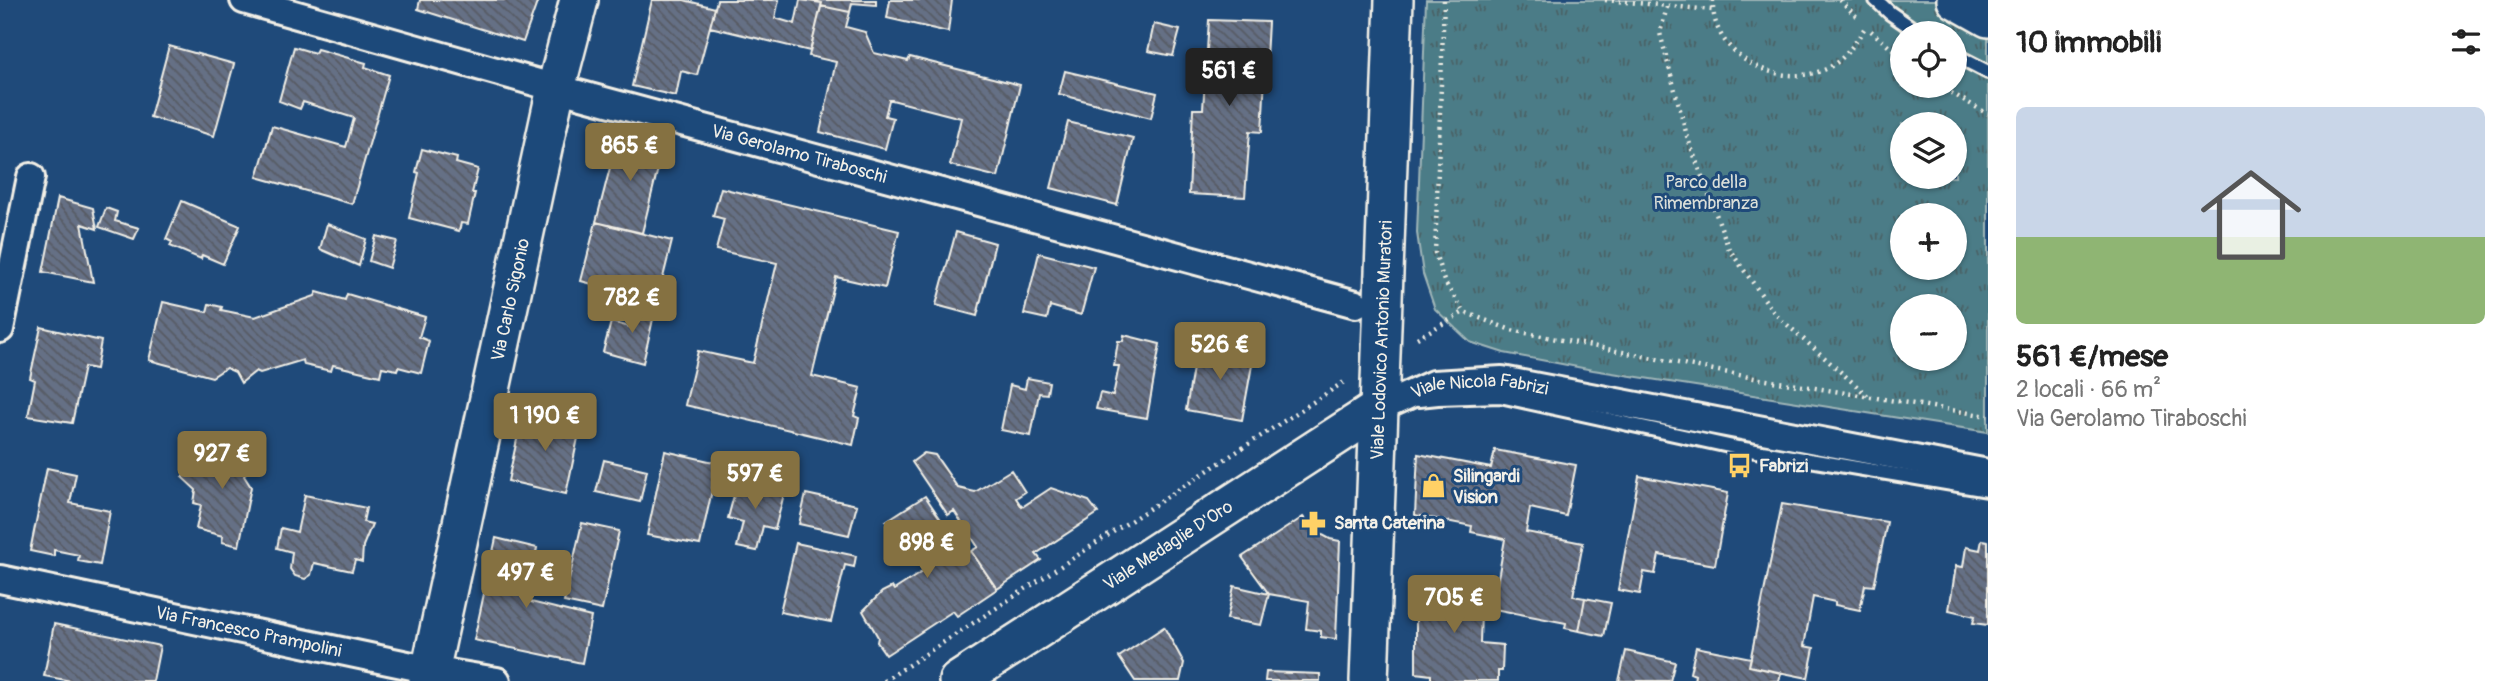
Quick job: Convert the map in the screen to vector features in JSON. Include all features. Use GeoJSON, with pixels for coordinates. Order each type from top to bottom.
{"type":"FeatureCollection","features":[{"type":"Feature","properties":{"kind":"street","name":"Via Gerolamo Tiraboschi"},"geometry":{"type":"LineString","coordinates":[[244,0],[556,88],[1356,304]]}},
{"type":"Feature","properties":{"kind":"street","name":"Via Carlo Sigonio"},"geometry":{"type":"LineString","coordinates":[[430,675],[556,88],[579,0]]}},
{"type":"Feature","properties":{"kind":"street","name":"Viale Lodovico Antonio Muratori"},"geometry":{"type":"LineString","coordinates":[[1368,681],[1394,0]]}},
{"type":"Feature","properties":{"kind":"street"},"geometry":{"type":"LineString","coordinates":[[0,329],[31,177]]}},
{"type":"Feature","properties":{"kind":"street","name":"Viale Nicola Fabrizi"},"geometry":{"type":"LineString","coordinates":[[1378,409],[1433,384],[1503,380],[1988,472]]}},
{"type":"Feature","properties":{"kind":"street","name":"Viale Medaglie D'Oro"},"geometry":{"type":"LineString","coordinates":[[958,681],[1378,409]]}},
{"type":"Feature","properties":{"kind":"street","name":"Via Francesco Prampolini"},"geometry":{"type":"LineString","coordinates":[[0,579],[430,675],[497,681]]}},
{"type":"Feature","properties":{"kind":"lane"},"geometry":{"type":"LineString","coordinates":[[1876,0],[1901,21]]}},
{"type":"Feature","properties":{"kind":"lane"},"geometry":{"type":"LineString","coordinates":[[1967,61],[1988,72]]}},
{"type":"Feature","properties":{"kind":"lane","name":"Viale Nicola Fabrizi"},"geometry":{"type":"LineString","coordinates":[[1378,409],[1438,398],[1500,396],[1738,448],[1988,490]]}},
{"type":"Feature","properties":{"kind":"path"},"geometry":{"type":"LineString","coordinates":[[1444,0],[1435,253],[1444,281],[1464,312],[1511,330],[1754,378],[1988,416]]}},
{"type":"Feature","properties":{"kind":"path"},"geometry":{"type":"LineString","coordinates":[[1605,0],[1712,9]]}},
{"type":"Feature","properties":{"kind":"path"},"geometry":{"type":"LineString","coordinates":[[1713,0],[1712,9],[1722,37],[1742,59],[1769,73],[1798,76],[1826,68],[1850,51],[1866,26]]}},
{"type":"Feature","properties":{"kind":"path"},"geometry":{"type":"LineString","coordinates":[[1667,7],[1660,33],[1663,46],[1687,136],[1729,249],[1775,314],[1869,397]]}},
{"type":"Feature","properties":{"kind":"path"},"geometry":{"type":"LineString","coordinates":[[1960,98],[1988,114]]}},
{"type":"Feature","properties":{"kind":"path"},"geometry":{"type":"LineString","coordinates":[[1380,359],[1464,312]]}},
{"type":"Feature","properties":{"kind":"path"},"geometry":{"type":"LineString","coordinates":[[884,681],[1349,379]]}},
{"type":"Feature","properties":{"kind":"green space","name":"Parco della Rimembranza"},"geometry":{"type":"Polygon","coordinates":[[[1426,0],[1988,0],[1988,432],[1593,370],[1504,353],[1470,342],[1435,309],[1423,274],[1417,233],[1426,0]]]}},
{"type":"Feature","properties":{"kind":"building"},"geometry":{"type":"Polygon","coordinates":[[[420,0],[538,0],[523,42],[418,9],[420,0]]]}},
{"type":"Feature","properties":{"kind":"building"},"geometry":{"type":"Polygon","coordinates":[[[652,0],[684,0],[715,8],[697,75],[681,71],[676,96],[632,86],[652,0]]]}},
{"type":"Feature","properties":{"kind":"building"},"geometry":{"type":"Polygon","coordinates":[[[717,0],[779,0],[775,18],[795,24],[800,0],[822,3],[810,51],[710,27],[717,0]]]}},
{"type":"Feature","properties":{"kind":"building"},"geometry":{"type":"Polygon","coordinates":[[[810,0],[876,0],[876,5],[852,3],[850,12],[821,6],[822,3],[810,0]]]}},
{"type":"Feature","properties":{"kind":"building"},"geometry":{"type":"Polygon","coordinates":[[[890,0],[952,0],[948,32],[887,18],[890,0]]]}},
{"type":"Feature","properties":{"kind":"building"},"geometry":{"type":"Polygon","coordinates":[[[821,6],[850,12],[846,27],[865,32],[874,53],[908,61],[910,57],[1020,85],[998,177],[950,165],[961,118],[892,100],[889,100],[885,116],[893,118],[885,149],[820,132],[836,62],[809,56],[821,6]]]}},
{"type":"Feature","properties":{"kind":"building"},"geometry":{"type":"Polygon","coordinates":[[[1209,20],[1268,22],[1262,132],[1250,131],[1245,197],[1189,194],[1193,109],[1203,109],[1209,20]]]}},
{"type":"Feature","properties":{"kind":"building"},"geometry":{"type":"Polygon","coordinates":[[[1154,24],[1180,30],[1173,56],[1148,51],[1154,24]]]}},
{"type":"Feature","properties":{"kind":"building"},"geometry":{"type":"Polygon","coordinates":[[[169,46],[234,64],[214,136],[150,117],[169,46]]]}},
{"type":"Feature","properties":{"kind":"building"},"geometry":{"type":"Polygon","coordinates":[[[294,47],[315,53],[317,49],[366,63],[365,67],[389,75],[352,204],[257,177],[272,126],[346,147],[354,118],[303,102],[300,109],[279,101],[294,47]]]}},
{"type":"Feature","properties":{"kind":"building"},"geometry":{"type":"Polygon","coordinates":[[[1065,71],[1157,93],[1151,118],[1059,94],[1065,71]]]}},
{"type":"Feature","properties":{"kind":"building"},"geometry":{"type":"Polygon","coordinates":[[[1068,122],[1133,138],[1117,205],[1051,188],[1068,122]]]}},
{"type":"Feature","properties":{"kind":"building"},"geometry":{"type":"Polygon","coordinates":[[[619,133],[664,144],[642,233],[596,222],[619,133]]]}},
{"type":"Feature","properties":{"kind":"building"},"geometry":{"type":"Polygon","coordinates":[[[422,149],[457,158],[456,163],[478,169],[468,224],[461,223],[459,231],[409,218],[422,149]]]}},
{"type":"Feature","properties":{"kind":"building"},"geometry":{"type":"Polygon","coordinates":[[[721,188],[899,231],[885,288],[836,277],[812,376],[861,388],[854,416],[859,418],[853,445],[685,405],[698,351],[753,363],[777,263],[716,250],[724,219],[713,216],[721,188]]]}},
{"type":"Feature","properties":{"kind":"building"},"geometry":{"type":"Polygon","coordinates":[[[58,198],[93,208],[97,229],[82,224],[93,282],[43,272],[58,198]]]}},
{"type":"Feature","properties":{"kind":"building"},"geometry":{"type":"Polygon","coordinates":[[[182,201],[240,226],[223,264],[202,255],[201,259],[170,246],[172,242],[166,239],[182,201]]]}},
{"type":"Feature","properties":{"kind":"building"},"geometry":{"type":"Polygon","coordinates":[[[106,208],[117,212],[115,221],[139,228],[134,239],[99,227],[106,208]]]}},
{"type":"Feature","properties":{"kind":"building"},"geometry":{"type":"Polygon","coordinates":[[[596,222],[672,241],[656,306],[637,301],[638,296],[581,281],[596,222]]]}},
{"type":"Feature","properties":{"kind":"building"},"geometry":{"type":"Polygon","coordinates":[[[327,224],[366,239],[359,266],[320,249],[327,224]]]}},
{"type":"Feature","properties":{"kind":"building"},"geometry":{"type":"Polygon","coordinates":[[[956,232],[995,243],[977,316],[936,305],[956,232]]]}},
{"type":"Feature","properties":{"kind":"building"},"geometry":{"type":"Polygon","coordinates":[[[376,236],[397,241],[389,268],[369,261],[376,236]]]}},
{"type":"Feature","properties":{"kind":"building"},"geometry":{"type":"Polygon","coordinates":[[[1039,253],[1094,267],[1081,315],[1050,306],[1047,319],[1024,314],[1039,253]]]}},
{"type":"Feature","properties":{"kind":"building"},"geometry":{"type":"Polygon","coordinates":[[[317,292],[345,300],[347,294],[425,317],[419,337],[429,341],[421,373],[398,367],[397,370],[382,367],[380,376],[333,365],[331,371],[304,365],[303,360],[260,373],[256,371],[241,383],[235,372],[226,368],[212,377],[149,360],[163,302],[207,312],[209,304],[222,307],[221,310],[255,317],[315,296],[317,292]]]}},
{"type":"Feature","properties":{"kind":"building"},"geometry":{"type":"Polygon","coordinates":[[[637,301],[656,306],[643,363],[603,352],[611,322],[630,327],[637,301]]]}},
{"type":"Feature","properties":{"kind":"building"},"geometry":{"type":"Polygon","coordinates":[[[41,327],[101,341],[96,369],[84,367],[72,423],[28,416],[35,380],[30,378],[41,327]]]}},
{"type":"Feature","properties":{"kind":"building"},"geometry":{"type":"Polygon","coordinates":[[[1124,335],[1160,344],[1147,418],[1096,409],[1100,393],[1113,396],[1119,366],[1114,366],[1118,341],[1123,341],[1124,335]]]}},
{"type":"Feature","properties":{"kind":"building"},"geometry":{"type":"Polygon","coordinates":[[[1197,344],[1254,354],[1242,420],[1186,410],[1197,344]]]}},
{"type":"Feature","properties":{"kind":"building"},"geometry":{"type":"Polygon","coordinates":[[[1027,378],[1049,382],[1047,394],[1039,393],[1031,436],[1001,430],[1010,385],[1025,389],[1027,378]]]}},
{"type":"Feature","properties":{"kind":"building"},"geometry":{"type":"Polygon","coordinates":[[[523,412],[581,424],[566,494],[508,481],[523,412]]]}},
{"type":"Feature","properties":{"kind":"building"},"geometry":{"type":"Polygon","coordinates":[[[202,444],[234,452],[237,444],[256,453],[244,476],[251,487],[239,546],[222,542],[223,536],[196,529],[201,505],[194,503],[196,490],[182,477],[198,468],[202,444]]]}},
{"type":"Feature","properties":{"kind":"building"},"geometry":{"type":"Polygon","coordinates":[[[1495,450],[1576,465],[1566,516],[1530,508],[1526,532],[1583,543],[1573,596],[1585,598],[1579,631],[1565,628],[1566,623],[1489,608],[1490,583],[1497,584],[1505,539],[1471,532],[1472,526],[1415,515],[1418,454],[1491,468],[1495,450]]]}},
{"type":"Feature","properties":{"kind":"building"},"geometry":{"type":"Polygon","coordinates":[[[665,451],[718,463],[700,545],[647,535],[665,451]]]}},
{"type":"Feature","properties":{"kind":"building"},"geometry":{"type":"Polygon","coordinates":[[[924,453],[935,455],[958,488],[975,492],[1011,470],[1025,492],[1016,498],[1022,507],[1051,488],[1089,501],[1098,513],[1036,554],[1041,560],[997,589],[971,551],[978,547],[954,511],[948,515],[912,462],[924,453]]]}},
{"type":"Feature","properties":{"kind":"building"},"geometry":{"type":"Polygon","coordinates":[[[604,460],[647,470],[640,502],[596,492],[604,460]]]}},
{"type":"Feature","properties":{"kind":"building"},"geometry":{"type":"Polygon","coordinates":[[[47,468],[76,474],[70,503],[110,511],[100,565],[78,561],[79,555],[54,550],[54,556],[30,551],[47,468]]]}},
{"type":"Feature","properties":{"kind":"building"},"geometry":{"type":"Polygon","coordinates":[[[1639,476],[1728,493],[1715,565],[1659,555],[1655,574],[1644,572],[1640,594],[1618,590],[1639,476]]]}},
{"type":"Feature","properties":{"kind":"building"},"geometry":{"type":"Polygon","coordinates":[[[738,480],[785,490],[775,529],[763,526],[757,551],[737,547],[743,522],[728,518],[738,480]]]}},
{"type":"Feature","properties":{"kind":"building"},"geometry":{"type":"Polygon","coordinates":[[[806,494],[857,505],[849,535],[799,524],[806,494]]]}},
{"type":"Feature","properties":{"kind":"building"},"geometry":{"type":"Polygon","coordinates":[[[305,495],[366,508],[363,522],[372,524],[363,546],[362,562],[355,560],[352,571],[314,563],[311,575],[305,579],[295,576],[290,569],[292,552],[277,548],[281,528],[297,532],[305,495]]]}},
{"type":"Feature","properties":{"kind":"building"},"geometry":{"type":"Polygon","coordinates":[[[925,496],[965,555],[971,551],[997,589],[957,616],[953,611],[886,655],[863,611],[882,592],[892,587],[894,590],[925,570],[909,544],[899,541],[886,521],[925,496]]]}},
{"type":"Feature","properties":{"kind":"building"},"geometry":{"type":"Polygon","coordinates":[[[1782,504],[1887,522],[1874,586],[1865,585],[1860,610],[1813,597],[1804,646],[1814,648],[1808,678],[1749,666],[1782,504]]]}},
{"type":"Feature","properties":{"kind":"building"},"geometry":{"type":"Polygon","coordinates":[[[1303,517],[1315,531],[1340,541],[1336,639],[1321,637],[1321,631],[1306,629],[1309,601],[1269,594],[1242,557],[1303,517]]]}},
{"type":"Feature","properties":{"kind":"building"},"geometry":{"type":"Polygon","coordinates":[[[582,523],[619,531],[602,610],[564,602],[582,523]]]}},
{"type":"Feature","properties":{"kind":"building"},"geometry":{"type":"Polygon","coordinates":[[[496,538],[537,548],[527,601],[591,617],[582,663],[474,640],[496,538]]]}},
{"type":"Feature","properties":{"kind":"building"},"geometry":{"type":"Polygon","coordinates":[[[1982,540],[1988,541],[1988,625],[1973,623],[1975,616],[1949,610],[1956,566],[1963,567],[1966,547],[1980,550],[1982,540]]]}},
{"type":"Feature","properties":{"kind":"building"},"geometry":{"type":"Polygon","coordinates":[[[796,543],[856,556],[854,567],[845,565],[831,622],[780,612],[796,543]]]}},
{"type":"Feature","properties":{"kind":"building"},"geometry":{"type":"Polygon","coordinates":[[[1445,581],[1482,582],[1480,643],[1503,645],[1502,671],[1498,671],[1498,681],[1431,681],[1431,675],[1416,673],[1416,600],[1420,600],[1421,586],[1444,587],[1445,581]]]}},
{"type":"Feature","properties":{"kind":"building"},"geometry":{"type":"Polygon","coordinates":[[[1234,586],[1269,594],[1261,625],[1227,619],[1234,586]]]}},
{"type":"Feature","properties":{"kind":"building"},"geometry":{"type":"Polygon","coordinates":[[[1585,598],[1611,603],[1604,636],[1579,631],[1585,598]]]}},
{"type":"Feature","properties":{"kind":"building"},"geometry":{"type":"Polygon","coordinates":[[[54,624],[160,646],[153,681],[71,681],[44,676],[54,624]]]}},
{"type":"Feature","properties":{"kind":"building"},"geometry":{"type":"Polygon","coordinates":[[[1164,627],[1184,663],[1180,681],[1135,681],[1119,657],[1164,627]]]}},
{"type":"Feature","properties":{"kind":"building"},"geometry":{"type":"Polygon","coordinates":[[[1696,647],[1751,658],[1749,666],[1781,673],[1779,681],[1694,681],[1695,675],[1690,673],[1696,647]]]}},
{"type":"Feature","properties":{"kind":"building"},"geometry":{"type":"Polygon","coordinates":[[[1626,651],[1675,662],[1670,681],[1619,681],[1626,651]]]}},
{"type":"Feature","properties":{"kind":"building"},"geometry":{"type":"Polygon","coordinates":[[[1266,672],[1320,674],[1320,681],[1265,681],[1266,672]]]}},
{"type":"Feature","properties":{"kind":"place","name":"Fabrizi"},"geometry":{"type":"Point","coordinates":[1739,466]}},
{"type":"Feature","properties":{"kind":"place","name":"Silingardi Vision"},"geometry":{"type":"Point","coordinates":[1433,486]}},
{"type":"Feature","properties":{"kind":"place","name":"Santa Caterina"},"geometry":{"type":"Point","coordinates":[1314,523]}}]}
